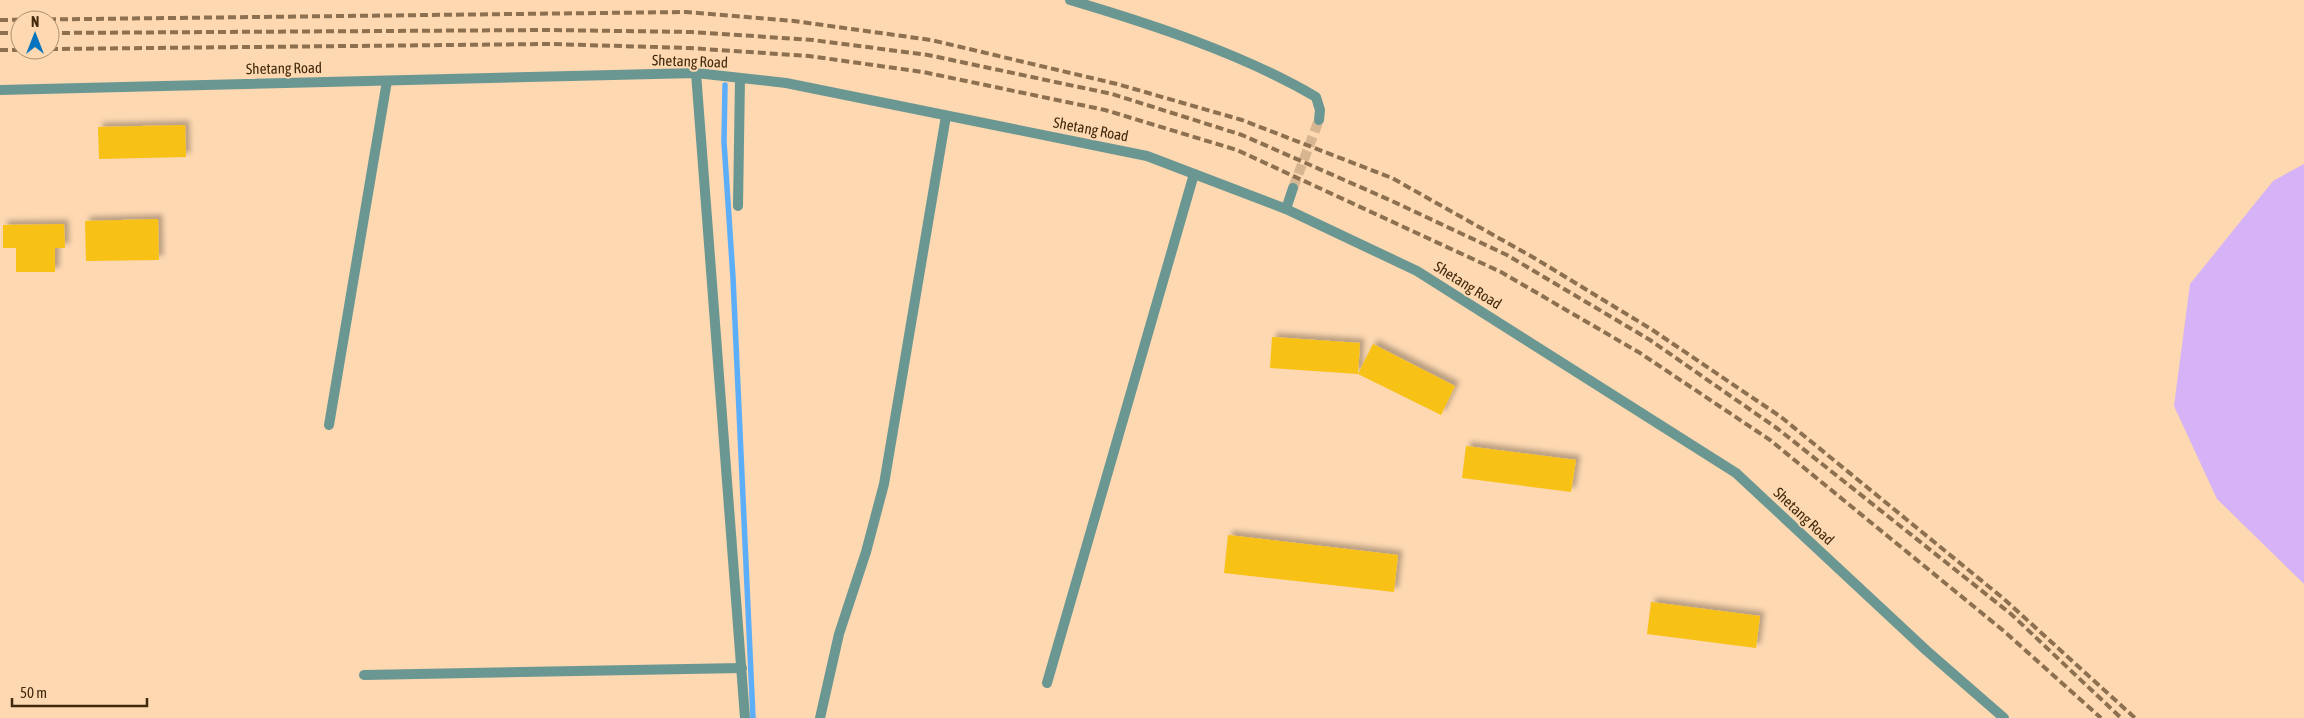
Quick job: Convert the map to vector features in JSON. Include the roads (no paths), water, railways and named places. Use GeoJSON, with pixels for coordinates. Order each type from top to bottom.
{"type":"FeatureCollection","features":[{"type":"Feature","properties":{"kind":"street"},"geometry":{"type":"LineString","coordinates":[[1070,0],[1139,20],[1282,77],[1316,97],[1320,110],[1320,120]]}},
{"type":"Feature","properties":{"kind":"street"},"geometry":{"type":"LineString","coordinates":[[696,73],[745,718]]}},
{"type":"Feature","properties":{"kind":"street","name":"Shetang Road"},"geometry":{"type":"LineString","coordinates":[[0,90],[696,73],[786,83],[1147,156],[1286,209],[1418,271],[1736,473],[1927,651],[2004,718]]}},
{"type":"Feature","properties":{"kind":"street"},"geometry":{"type":"LineString","coordinates":[[738,206],[740,78]]}},
{"type":"Feature","properties":{"kind":"street"},"geometry":{"type":"LineString","coordinates":[[329,425],[387,81]]}},
{"type":"Feature","properties":{"kind":"street"},"geometry":{"type":"LineString","coordinates":[[820,718],[839,634],[866,552],[884,484],[946,116]]}},
{"type":"Feature","properties":{"kind":"street"},"geometry":{"type":"LineString","coordinates":[[1047,683],[1194,174]]}},
{"type":"Feature","properties":{"kind":"street"},"geometry":{"type":"LineString","coordinates":[[1286,209],[1293,188]]}},
{"type":"Feature","properties":{"kind":"street"},"geometry":{"type":"LineString","coordinates":[[364,675],[742,668]]}},
{"type":"Feature","properties":{"kind":"waterway"},"geometry":{"type":"LineString","coordinates":[[725,85],[724,142],[733,278],[753,718]]}},
{"type":"Feature","properties":{"kind":"tunnel"},"geometry":{"type":"LineString","coordinates":[[1293,188],[1319,120]]}},
{"type":"Feature","properties":{"kind":"railway"},"geometry":{"type":"LineString","coordinates":[[0,20],[686,12],[794,21],[931,40],[1117,84],[1242,120],[1392,178],[1536,259],[1651,329],[1781,417],[2004,599],[2135,718]]}},
{"type":"Feature","properties":{"kind":"railway"},"geometry":{"type":"LineString","coordinates":[[60,33],[550,30],[692,32],[813,40],[928,55],[1112,94],[1242,135],[1392,201],[1507,255],[1650,340],[1778,429],[2011,614],[2121,718]]}},
{"type":"Feature","properties":{"kind":"railway"},"geometry":{"type":"LineString","coordinates":[[0,33],[10,33]]}},
{"type":"Feature","properties":{"kind":"railway"},"geometry":{"type":"LineString","coordinates":[[60,49],[550,44],[689,48],[809,56],[923,72],[1105,110],[1237,150],[1501,272],[1640,353],[1770,440],[2005,632],[2101,718]]}},
{"type":"Feature","properties":{"kind":"railway"},"geometry":{"type":"LineString","coordinates":[[0,50],[10,50]]}}]}
